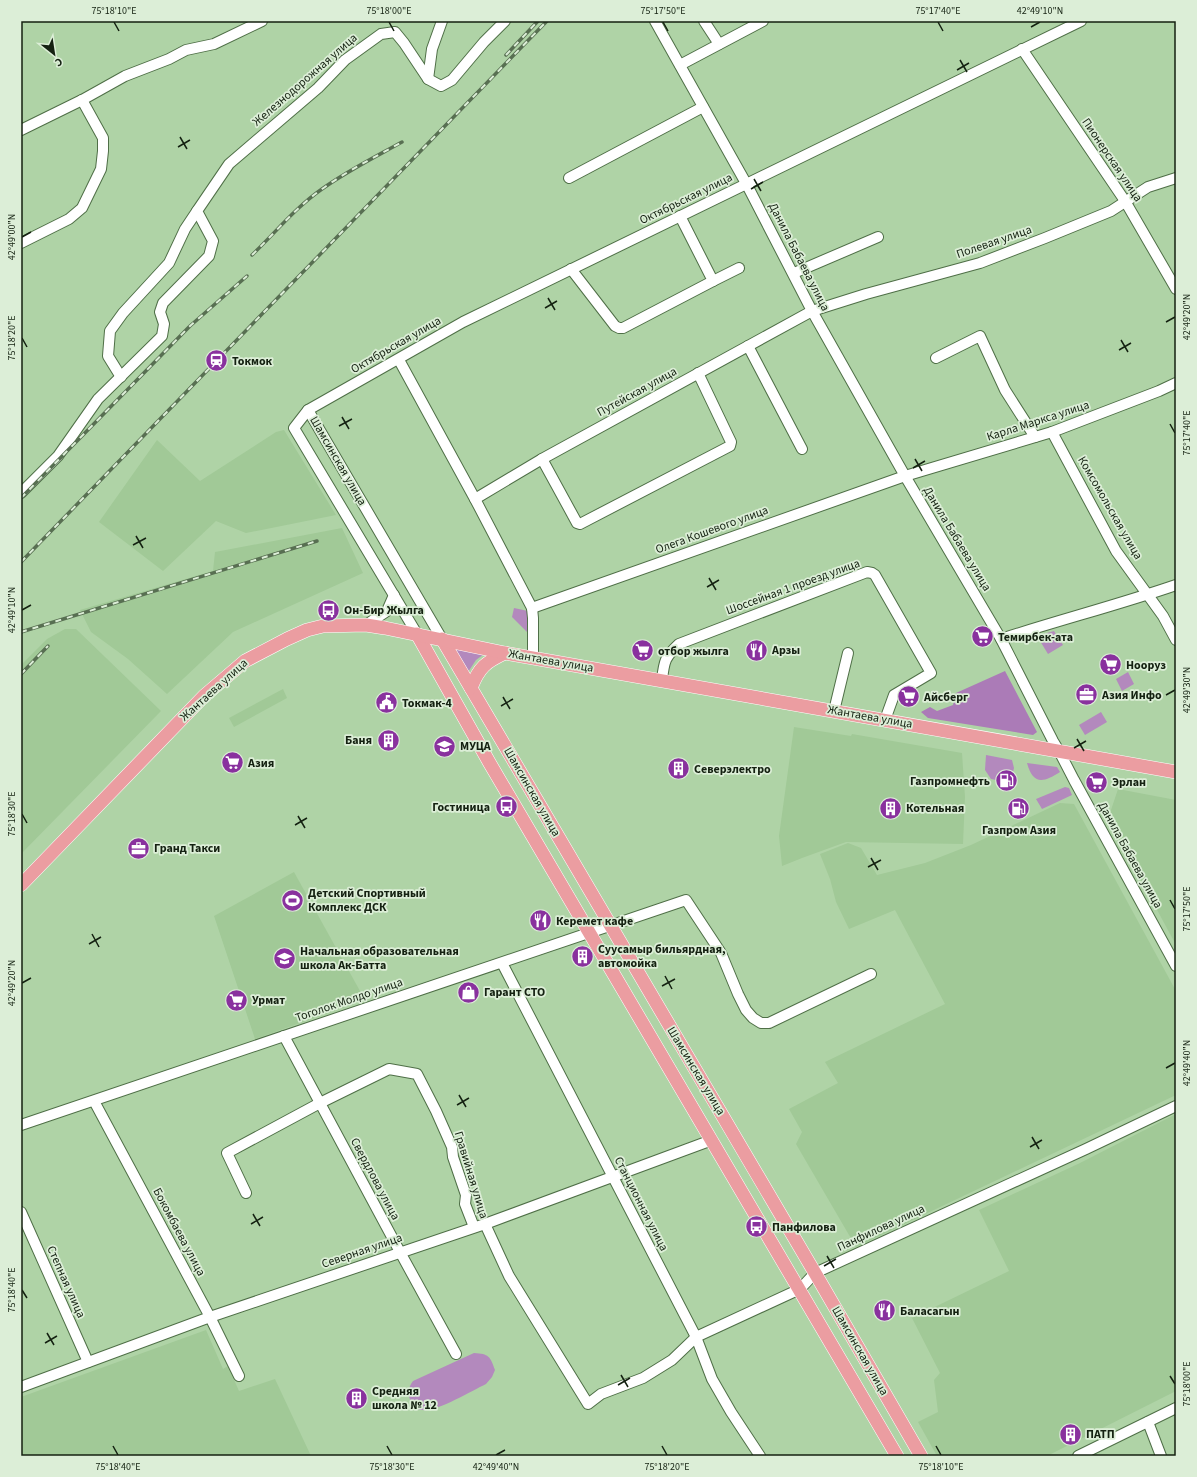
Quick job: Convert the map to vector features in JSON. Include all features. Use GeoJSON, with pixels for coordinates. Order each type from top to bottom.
{"type":"FeatureCollection","features":[{"type":"Feature","properties":{"kind":"main road","name":"Жантаева улица"},"geometry":{"type":"LineString","coordinates":[[21,885],[204,696],[245,660],[307,630],[323,626],[366,625],[442,639],[505,653],[1176,772]]}},
{"type":"Feature","properties":{"kind":"main road","name":"Шамсинская улица"},"geometry":{"type":"LineString","coordinates":[[417,634],[493,768],[897,1456]]}},
{"type":"Feature","properties":{"kind":"main road","name":"Шамсинская улица"},"geometry":{"type":"LineString","coordinates":[[442,639],[816,1273],[921,1456]]}},
{"type":"Feature","properties":{"kind":"main road"},"geometry":{"type":"LineString","coordinates":[[471,688],[476,675],[483,666],[491,659],[505,653]]}},
{"type":"Feature","properties":{"kind":"street"},"geometry":{"type":"LineString","coordinates":[[21,130],[82,100],[125,76],[169,60],[186,50],[214,44],[262,21]]}},
{"type":"Feature","properties":{"kind":"street"},"geometry":{"type":"LineString","coordinates":[[442,21],[432,49],[428,79],[441,86],[452,80],[484,42],[505,21]]}},
{"type":"Feature","properties":{"kind":"street","name":"Данила Бабаева улица"},"geometry":{"type":"LineString","coordinates":[[655,21],[747,185],[794,273],[812,311],[902,477],[1001,639],[1053,741],[1176,966]]}},
{"type":"Feature","properties":{"kind":"street"},"geometry":{"type":"LineString","coordinates":[[704,21],[719,44]]}},
{"type":"Feature","properties":{"kind":"street"},"geometry":{"type":"LineString","coordinates":[[680,65],[763,21]]}},
{"type":"Feature","properties":{"kind":"street","name":"Октябрьская улица"},"geometry":{"type":"LineString","coordinates":[[308,410],[399,360],[463,322],[1081,21]]}},
{"type":"Feature","properties":{"kind":"street","name":"Железнодорожная улица"},"geometry":{"type":"LineString","coordinates":[[121,377],[108,356],[110,332],[123,313],[169,263],[185,229],[229,164],[318,88],[345,60],[381,34],[395,32],[428,79]]}},
{"type":"Feature","properties":{"kind":"street","name":"Пионерская улица"},"geometry":{"type":"LineString","coordinates":[[1022,49],[1125,201],[1176,289]]}},
{"type":"Feature","properties":{"kind":"street"},"geometry":{"type":"LineString","coordinates":[[21,243],[68,219],[82,208],[101,168],[103,138],[82,100]]}},
{"type":"Feature","properties":{"kind":"street"},"geometry":{"type":"LineString","coordinates":[[569,178],[703,107]]}},
{"type":"Feature","properties":{"kind":"street","name":"Полевая улица"},"geometry":{"type":"LineString","coordinates":[[812,311],[866,294],[980,263],[1111,211],[1148,186],[1176,178]]}},
{"type":"Feature","properties":{"kind":"street"},"geometry":{"type":"LineString","coordinates":[[21,493],[58,456],[98,400],[162,336],[164,324],[160,312],[163,303],[209,256],[213,241],[197,211]]}},
{"type":"Feature","properties":{"kind":"street"},"geometry":{"type":"LineString","coordinates":[[680,216],[713,281]]}},
{"type":"Feature","properties":{"kind":"street"},"geometry":{"type":"LineString","coordinates":[[794,273],[878,237]]}},
{"type":"Feature","properties":{"kind":"street"},"geometry":{"type":"LineString","coordinates":[[571,269],[615,326],[618,328],[623,328],[739,268]]}},
{"type":"Feature","properties":{"kind":"street","name":"Путейская улица"},"geometry":{"type":"LineString","coordinates":[[475,499],[542,459],[812,311]]}},
{"type":"Feature","properties":{"kind":"street"},"geometry":{"type":"LineString","coordinates":[[936,358],[980,336],[1005,390],[1035,437]]}},
{"type":"Feature","properties":{"kind":"street"},"geometry":{"type":"LineString","coordinates":[[748,346],[802,449]]}},
{"type":"Feature","properties":{"kind":"street"},"geometry":{"type":"LineString","coordinates":[[399,360],[475,499],[532,608],[533,658]]}},
{"type":"Feature","properties":{"kind":"street"},"geometry":{"type":"LineString","coordinates":[[542,459],[577,523],[580,524],[730,446],[731,442],[698,373]]}},
{"type":"Feature","properties":{"kind":"street","name":"Карла Маркса улица"},"geometry":{"type":"LineString","coordinates":[[902,477],[1052,432],[1176,383]]}},
{"type":"Feature","properties":{"kind":"street","name":"Шамсинская улица"},"geometry":{"type":"LineString","coordinates":[[417,634],[294,428],[308,410],[442,639]]}},
{"type":"Feature","properties":{"kind":"street","name":"Комсомольская улица"},"geometry":{"type":"LineString","coordinates":[[1052,432],[1116,551],[1163,616],[1176,640]]}},
{"type":"Feature","properties":{"kind":"street","name":"Олега Кошевого улица"},"geometry":{"type":"LineString","coordinates":[[532,608],[902,477]]}},
{"type":"Feature","properties":{"kind":"street","name":"Шоссейная 1 проезд улица"},"geometry":{"type":"LineString","coordinates":[[662,680],[663,664],[669,653],[679,644],[867,572],[875,575],[931,673],[894,695],[885,720]]}},
{"type":"Feature","properties":{"kind":"street"},"geometry":{"type":"LineString","coordinates":[[1001,639],[1148,595],[1176,585]]}},
{"type":"Feature","properties":{"kind":"street"},"geometry":{"type":"LineString","coordinates":[[366,625],[387,611],[394,595]]}},
{"type":"Feature","properties":{"kind":"street"},"geometry":{"type":"LineString","coordinates":[[834,711],[848,652]]}},
{"type":"Feature","properties":{"kind":"street","name":"Тоголок Молдо улица"},"geometry":{"type":"LineString","coordinates":[[21,1125],[686,900],[722,953],[746,1010],[753,1018],[761,1023],[769,1023],[871,974]]}},
{"type":"Feature","properties":{"kind":"street","name":"Станционная улица"},"geometry":{"type":"LineString","coordinates":[[502,963],[696,1337],[712,1379],[731,1412],[760,1456]]}},
{"type":"Feature","properties":{"kind":"street","name":"Свердлова улица"},"geometry":{"type":"LineString","coordinates":[[284,1036],[456,1354]]}},
{"type":"Feature","properties":{"kind":"street","name":"Гравийная улица"},"geometry":{"type":"LineString","coordinates":[[320,1103],[389,1069],[417,1074],[436,1111],[452,1148],[453,1157],[466,1195],[465,1204],[474,1227]]}},
{"type":"Feature","properties":{"kind":"street","name":"Бокомбаева улица"},"geometry":{"type":"LineString","coordinates":[[94,1101],[210,1317],[239,1376]]}},
{"type":"Feature","properties":{"kind":"street"},"geometry":{"type":"LineString","coordinates":[[246,1193],[227,1153],[320,1103]]}},
{"type":"Feature","properties":{"kind":"street","name":"Панфилова улица"},"geometry":{"type":"LineString","coordinates":[[588,1404],[601,1394],[643,1378],[672,1360],[696,1337],[800,1290],[816,1273],[1079,1153],[1176,1106]]}},
{"type":"Feature","properties":{"kind":"street","name":"Северная улица"},"geometry":{"type":"LineString","coordinates":[[21,1387],[210,1317],[485,1224],[712,1140]]}},
{"type":"Feature","properties":{"kind":"street","name":"Степная улица"},"geometry":{"type":"LineString","coordinates":[[21,1212],[88,1362]]}},
{"type":"Feature","properties":{"kind":"street","name":"Гравийная улица"},"geometry":{"type":"LineString","coordinates":[[485,1224],[509,1276],[588,1404]]}},
{"type":"Feature","properties":{"kind":"street"},"geometry":{"type":"LineString","coordinates":[[1078,1456],[1176,1408]]}},
{"type":"Feature","properties":{"kind":"street"},"geometry":{"type":"LineString","coordinates":[[1148,1422],[1162,1456]]}},
{"type":"Feature","properties":{"kind":"shaded area"},"geometry":{"type":"Polygon","coordinates":[[[284,430],[336,515],[246,533],[216,521],[163,571],[99,522],[157,440],[200,481],[276,432],[284,430]]]}},
{"type":"Feature","properties":{"kind":"shaded area"},"geometry":{"type":"Polygon","coordinates":[[[342,528],[363,573],[233,632],[167,694],[128,659],[91,632],[80,610],[213,571],[215,552],[342,528]]]}},
{"type":"Feature","properties":{"kind":"shaded area"},"geometry":{"type":"Polygon","coordinates":[[[514,608],[528,611],[527,632],[512,617],[514,608]]]}},
{"type":"Feature","properties":{"kind":"shaded area"},"geometry":{"type":"Polygon","coordinates":[[[65,629],[76,629],[161,711],[21,854],[21,665],[47,639],[65,629]]]}},
{"type":"Feature","properties":{"kind":"shaded area"},"geometry":{"type":"Polygon","coordinates":[[[1054,631],[1063,645],[1048,654],[1037,636],[1054,631]]]}},
{"type":"Feature","properties":{"kind":"shaded area"},"geometry":{"type":"Polygon","coordinates":[[[451,648],[484,654],[476,660],[468,672],[451,648]]]}},
{"type":"Feature","properties":{"kind":"shaded area"},"geometry":{"type":"Polygon","coordinates":[[[1005,671],[1037,732],[1033,735],[928,718],[921,712],[930,707],[937,711],[953,705],[956,693],[1005,671]]]}},
{"type":"Feature","properties":{"kind":"shaded area"},"geometry":{"type":"Polygon","coordinates":[[[1128,672],[1134,684],[1122,691],[1116,679],[1128,672]]]}},
{"type":"Feature","properties":{"kind":"shaded area"},"geometry":{"type":"Polygon","coordinates":[[[283,689],[287,698],[234,727],[229,718],[283,689]]]}},
{"type":"Feature","properties":{"kind":"shaded area"},"geometry":{"type":"Polygon","coordinates":[[[1101,712],[1107,722],[1085,735],[1079,725],[1101,712]]]}},
{"type":"Feature","properties":{"kind":"shaded area","name":"Котельная"},"geometry":{"type":"Polygon","coordinates":[[[794,727],[851,736],[852,734],[962,753],[965,797],[963,844],[846,842],[782,866],[779,836],[794,727]]]}},
{"type":"Feature","properties":{"kind":"shaded area"},"geometry":{"type":"Polygon","coordinates":[[[986,755],[1012,760],[1014,768],[1013,772],[996,780],[991,779],[985,770],[986,755]]]}},
{"type":"Feature","properties":{"kind":"shaded area"},"geometry":{"type":"Polygon","coordinates":[[[1027,763],[1057,767],[1060,772],[1044,780],[1039,780],[1032,775],[1027,763]]]}},
{"type":"Feature","properties":{"kind":"shaded area"},"geometry":{"type":"Polygon","coordinates":[[[1065,787],[1069,788],[1072,795],[1042,809],[1036,799],[1065,787]]]}},
{"type":"Feature","properties":{"kind":"shaded area"},"geometry":{"type":"Polygon","coordinates":[[[1118,789],[1176,800],[1176,945],[1108,819],[1118,789]]]}},
{"type":"Feature","properties":{"kind":"shaded area"},"geometry":{"type":"Polygon","coordinates":[[[1060,803],[1074,804],[1176,991],[1176,1095],[856,1247],[796,1144],[802,1132],[789,1109],[838,1083],[825,1062],[945,1004],[895,910],[849,929],[836,902],[830,879],[820,854],[848,843],[861,848],[877,875],[925,863],[971,845],[1060,803]]]}},
{"type":"Feature","properties":{"kind":"shaded area","name":"Начальная образовательная школа Ак-Батта"},"geometry":{"type":"Polygon","coordinates":[[[294,872],[365,1000],[255,1039],[214,916],[294,872]]]}},
{"type":"Feature","properties":{"kind":"shaded area"},"geometry":{"type":"Polygon","coordinates":[[[1176,1114],[1176,1391],[1047,1456],[937,1456],[918,1422],[938,1412],[934,1380],[940,1373],[912,1318],[1009,1271],[979,1210],[1080,1163],[1176,1114]]]}},
{"type":"Feature","properties":{"kind":"shaded area"},"geometry":{"type":"Polygon","coordinates":[[[206,1330],[223,1369],[228,1366],[239,1391],[275,1379],[311,1456],[21,1456],[21,1397],[206,1330]]]}},
{"type":"Feature","properties":{"kind":"shaded area"},"geometry":{"type":"Polygon","coordinates":[[[474,1353],[486,1355],[490,1359],[495,1370],[492,1377],[486,1384],[436,1408],[422,1410],[413,1405],[410,1398],[409,1389],[413,1381],[474,1353]]]}},
{"type":"Feature","properties":{"kind":"railway"},"geometry":{"type":"LineString","coordinates":[[506,55],[538,21]]}},
{"type":"Feature","properties":{"kind":"railway"},"geometry":{"type":"LineString","coordinates":[[21,562],[547,21]]}},
{"type":"Feature","properties":{"kind":"railway"},"geometry":{"type":"LineString","coordinates":[[252,255],[294,212],[312,196],[341,176],[402,142]]}},
{"type":"Feature","properties":{"kind":"railway"},"geometry":{"type":"LineString","coordinates":[[21,498],[190,326],[247,276]]}},
{"type":"Feature","properties":{"kind":"railway"},"geometry":{"type":"LineString","coordinates":[[21,632],[317,541]]}},
{"type":"Feature","properties":{"kind":"railway"},"geometry":{"type":"LineString","coordinates":[[21,674],[48,646]]}},
{"type":"Feature","properties":{"kind":"place","name":"Токмок"},"geometry":{"type":"Point","coordinates":[216,361]}},
{"type":"Feature","properties":{"kind":"place","name":"Он-Бир Жылга"},"geometry":{"type":"Point","coordinates":[328,610]}},
{"type":"Feature","properties":{"kind":"place","name":"Темирбек-ата"},"geometry":{"type":"Point","coordinates":[982,637]}},
{"type":"Feature","properties":{"kind":"place","name":"Арзы"},"geometry":{"type":"Point","coordinates":[756,650]}},
{"type":"Feature","properties":{"kind":"place","name":"отбор жылга"},"geometry":{"type":"Point","coordinates":[642,651]}},
{"type":"Feature","properties":{"kind":"place","name":"Нооруз"},"geometry":{"type":"Point","coordinates":[1111,665]}},
{"type":"Feature","properties":{"kind":"place","name":"Азия Инфо"},"geometry":{"type":"Point","coordinates":[1086,695]}},
{"type":"Feature","properties":{"kind":"place","name":"Айсберг"},"geometry":{"type":"Point","coordinates":[909,697]}},
{"type":"Feature","properties":{"kind":"place","name":"Токмак-4"},"geometry":{"type":"Point","coordinates":[387,703]}},
{"type":"Feature","properties":{"kind":"place","name":"Баня"},"geometry":{"type":"Point","coordinates":[388,740]}},
{"type":"Feature","properties":{"kind":"place","name":"МУЦА"},"geometry":{"type":"Point","coordinates":[445,746]}},
{"type":"Feature","properties":{"kind":"place","name":"Азия"},"geometry":{"type":"Point","coordinates":[233,763]}},
{"type":"Feature","properties":{"kind":"place","name":"Северэлектро"},"geometry":{"type":"Point","coordinates":[679,769]}},
{"type":"Feature","properties":{"kind":"place","name":"Газпромнефть"},"geometry":{"type":"Point","coordinates":[1006,781]}},
{"type":"Feature","properties":{"kind":"place","name":"Эрлан"},"geometry":{"type":"Point","coordinates":[1096,782]}},
{"type":"Feature","properties":{"kind":"place","name":"Гостиница"},"geometry":{"type":"Point","coordinates":[506,807]}},
{"type":"Feature","properties":{"kind":"place","name":"Котельная"},"geometry":{"type":"Point","coordinates":[891,808]}},
{"type":"Feature","properties":{"kind":"place","name":"Газпром Азия"},"geometry":{"type":"Point","coordinates":[1019,809]}},
{"type":"Feature","properties":{"kind":"place","name":"Гранд Такси"},"geometry":{"type":"Point","coordinates":[139,848]}},
{"type":"Feature","properties":{"kind":"place","name":"Детский Спортивный Комплекс ДСК"},"geometry":{"type":"Point","coordinates":[293,900]}},
{"type":"Feature","properties":{"kind":"place","name":"Керемет кафе"},"geometry":{"type":"Point","coordinates":[541,921]}},
{"type":"Feature","properties":{"kind":"place","name":"Суусамыр бильярдная, автомойка"},"geometry":{"type":"Point","coordinates":[583,956]}},
{"type":"Feature","properties":{"kind":"place","name":"Начальная образовательная школа Ак-Батта"},"geometry":{"type":"Point","coordinates":[285,958]}},
{"type":"Feature","properties":{"kind":"place","name":"Гарант СТО"},"geometry":{"type":"Point","coordinates":[469,992]}},
{"type":"Feature","properties":{"kind":"place","name":"Урмат"},"geometry":{"type":"Point","coordinates":[237,1000]}},
{"type":"Feature","properties":{"kind":"place","name":"Панфилова"},"geometry":{"type":"Point","coordinates":[756,1227]}},
{"type":"Feature","properties":{"kind":"place","name":"Баласагын"},"geometry":{"type":"Point","coordinates":[884,1311]}},
{"type":"Feature","properties":{"kind":"place","name":"Средняя школа № 12"},"geometry":{"type":"Point","coordinates":[356,1398]}},
{"type":"Feature","properties":{"kind":"place","name":"ПАТП"},"geometry":{"type":"Point","coordinates":[1070,1434]}}]}
